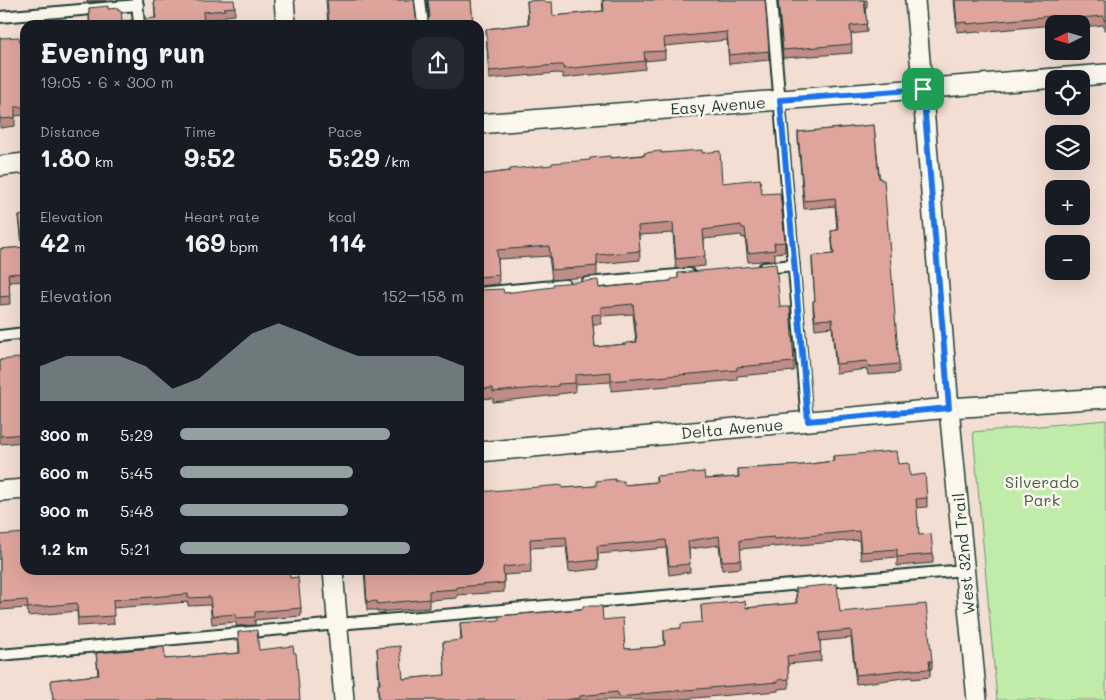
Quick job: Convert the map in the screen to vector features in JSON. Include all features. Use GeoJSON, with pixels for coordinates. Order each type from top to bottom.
{"type":"FeatureCollection","features":[{"type":"Feature","properties":{"kind":"street"},"geometry":{"type":"LineString","coordinates":[[284,0],[286,20]]}},
{"type":"Feature","properties":{"kind":"street","name":"West 32nd Trail"},"geometry":{"type":"LineString","coordinates":[[915,0],[949,408],[977,700]]}},
{"type":"Feature","properties":{"kind":"street","name":"Easy Avenue"},"geometry":{"type":"LineString","coordinates":[[484,124],[1106,74]]}},
{"type":"Feature","properties":{"kind":"street"},"geometry":{"type":"LineString","coordinates":[[0,166],[20,164]]}},
{"type":"Feature","properties":{"kind":"street","name":"Delta Avenue"},"geometry":{"type":"LineString","coordinates":[[484,452],[949,408],[1106,398]]}},
{"type":"Feature","properties":{"kind":"street"},"geometry":{"type":"LineString","coordinates":[[0,491],[20,489]]}},
{"type":"Feature","properties":{"kind":"street"},"geometry":{"type":"LineString","coordinates":[[333,575],[344,700]]}},
{"type":"Feature","properties":{"kind":"lane"},"geometry":{"type":"LineString","coordinates":[[420,0],[422,20]]}},
{"type":"Feature","properties":{"kind":"lane"},"geometry":{"type":"LineString","coordinates":[[771,0],[808,421]]}},
{"type":"Feature","properties":{"kind":"lane"},"geometry":{"type":"LineString","coordinates":[[0,17],[137,2],[139,20]]}},
{"type":"Feature","properties":{"kind":"lane"},"geometry":{"type":"LineString","coordinates":[[755,268],[794,265]]}},
{"type":"Feature","properties":{"kind":"lane"},"geometry":{"type":"LineString","coordinates":[[484,293],[696,274]]}},
{"type":"Feature","properties":{"kind":"lane"},"geometry":{"type":"LineString","coordinates":[[0,336],[20,334]]}},
{"type":"Feature","properties":{"kind":"lane"},"geometry":{"type":"LineString","coordinates":[[0,655],[965,570]]}},
{"type":"Feature","properties":{"kind":"green space","name":"Silverado Park"},"geometry":{"type":"Polygon","coordinates":[[[1106,420],[1106,700],[997,700],[973,432],[1106,420]]]}},
{"type":"Feature","properties":{"kind":"building"},"geometry":{"type":"Polygon","coordinates":[[[154,0],[234,0],[235,7],[203,12],[204,20],[144,20],[156,18],[154,0]]]}},
{"type":"Feature","properties":{"kind":"building"},"geometry":{"type":"Polygon","coordinates":[[[327,0],[414,0],[418,20],[329,20],[327,0]]]}},
{"type":"Feature","properties":{"kind":"building"},"geometry":{"type":"Polygon","coordinates":[[[428,0],[471,0],[473,20],[428,20],[430,16],[428,0]]]}},
{"type":"Feature","properties":{"kind":"building"},"geometry":{"type":"Polygon","coordinates":[[[544,0],[544,2],[552,2],[553,16],[604,11],[603,0],[765,0],[769,51],[729,55],[727,32],[664,38],[665,51],[644,52],[645,61],[563,69],[563,65],[557,65],[489,71],[486,29],[529,24],[527,1],[544,0]]]}},
{"type":"Feature","properties":{"kind":"building"},"geometry":{"type":"Polygon","coordinates":[[[778,0],[864,0],[867,24],[850,26],[852,44],[783,50],[778,0]]]}},
{"type":"Feature","properties":{"kind":"building"},"geometry":{"type":"Polygon","coordinates":[[[955,0],[1106,0],[1106,20],[1104,21],[1104,16],[1045,15],[1045,17],[967,24],[967,22],[957,23],[955,0]]]}},
{"type":"Feature","properties":{"kind":"building"},"geometry":{"type":"Polygon","coordinates":[[[108,6],[108,9],[118,8],[118,11],[121,10],[122,20],[90,20],[89,8],[108,6]]]}},
{"type":"Feature","properties":{"kind":"building"},"geometry":{"type":"Polygon","coordinates":[[[19,37],[20,42],[20,107],[15,107],[15,118],[0,119],[0,38],[19,37]]]}},
{"type":"Feature","properties":{"kind":"building"},"geometry":{"type":"Polygon","coordinates":[[[874,125],[879,178],[884,180],[899,364],[868,367],[867,361],[836,364],[832,319],[815,320],[812,256],[834,254],[831,231],[838,230],[835,198],[804,201],[798,132],[874,125]]]}},
{"type":"Feature","properties":{"kind":"building"},"geometry":{"type":"Polygon","coordinates":[[[702,150],[702,153],[720,151],[722,183],[760,179],[762,194],[780,193],[785,242],[774,243],[775,250],[748,253],[745,228],[742,228],[741,225],[703,230],[705,256],[676,259],[673,223],[638,226],[640,251],[597,255],[597,266],[552,270],[549,246],[497,250],[499,275],[484,276],[484,174],[510,171],[510,169],[552,165],[552,163],[590,160],[590,158],[645,155],[644,153],[661,151],[661,153],[702,150]]]}},
{"type":"Feature","properties":{"kind":"building"},"geometry":{"type":"Polygon","coordinates":[[[20,247],[20,273],[8,274],[10,296],[0,297],[0,249],[20,247]]]}},
{"type":"Feature","properties":{"kind":"building"},"geometry":{"type":"Polygon","coordinates":[[[776,264],[780,307],[790,307],[794,362],[737,367],[737,370],[611,381],[611,372],[575,375],[575,383],[558,384],[558,386],[493,392],[493,388],[484,389],[484,290],[503,289],[504,293],[553,287],[553,284],[598,280],[599,288],[671,281],[671,279],[678,278],[678,273],[776,264]],[[633,304],[601,307],[601,314],[592,315],[595,347],[637,342],[633,304]]]}},
{"type":"Feature","properties":{"kind":"building"},"geometry":{"type":"Polygon","coordinates":[[[19,358],[20,361],[20,434],[0,436],[0,360],[19,358]]]}},
{"type":"Feature","properties":{"kind":"building"},"geometry":{"type":"Polygon","coordinates":[[[896,451],[898,464],[909,463],[910,476],[925,474],[927,498],[916,499],[919,535],[931,534],[933,554],[897,557],[897,549],[861,552],[859,531],[774,539],[774,537],[740,540],[741,560],[722,561],[719,536],[688,541],[690,564],[669,566],[666,540],[597,546],[598,560],[569,563],[566,537],[530,539],[531,564],[503,567],[504,583],[429,591],[429,599],[377,604],[377,601],[367,602],[365,575],[484,575],[484,492],[562,485],[562,488],[596,486],[596,481],[615,479],[615,481],[624,481],[624,485],[657,482],[656,476],[704,472],[705,479],[739,477],[738,469],[834,461],[833,456],[896,451]]]}},
{"type":"Feature","properties":{"kind":"building"},"geometry":{"type":"Polygon","coordinates":[[[20,533],[20,575],[290,575],[290,578],[298,577],[301,608],[255,612],[255,617],[236,618],[236,614],[212,616],[210,597],[188,598],[188,594],[113,600],[114,616],[78,618],[77,603],[28,608],[27,600],[0,602],[0,535],[20,533]]]}},
{"type":"Feature","properties":{"kind":"building"},"geometry":{"type":"Polygon","coordinates":[[[837,584],[840,612],[926,604],[932,661],[929,661],[930,669],[856,675],[851,630],[819,633],[821,652],[787,656],[789,679],[778,680],[778,682],[618,697],[617,692],[580,696],[580,698],[565,700],[379,700],[378,684],[380,684],[377,648],[400,646],[403,679],[445,675],[443,642],[462,640],[460,623],[499,620],[499,616],[583,609],[583,606],[602,606],[603,620],[623,618],[625,649],[658,647],[665,645],[664,630],[681,628],[681,624],[702,622],[701,605],[745,601],[746,608],[797,603],[796,588],[837,584]]]}},
{"type":"Feature","properties":{"kind":"building"},"geometry":{"type":"Polygon","coordinates":[[[257,630],[259,650],[293,646],[294,653],[296,653],[300,700],[53,700],[51,680],[99,675],[96,653],[164,647],[165,659],[240,653],[238,632],[257,630]]]}},
{"type":"Feature","properties":{"kind":"route"},"geometry":{"type":"LineString","coordinates":[[923,89],[949,408],[808,421],[780,100],[923,89]]}}]}
